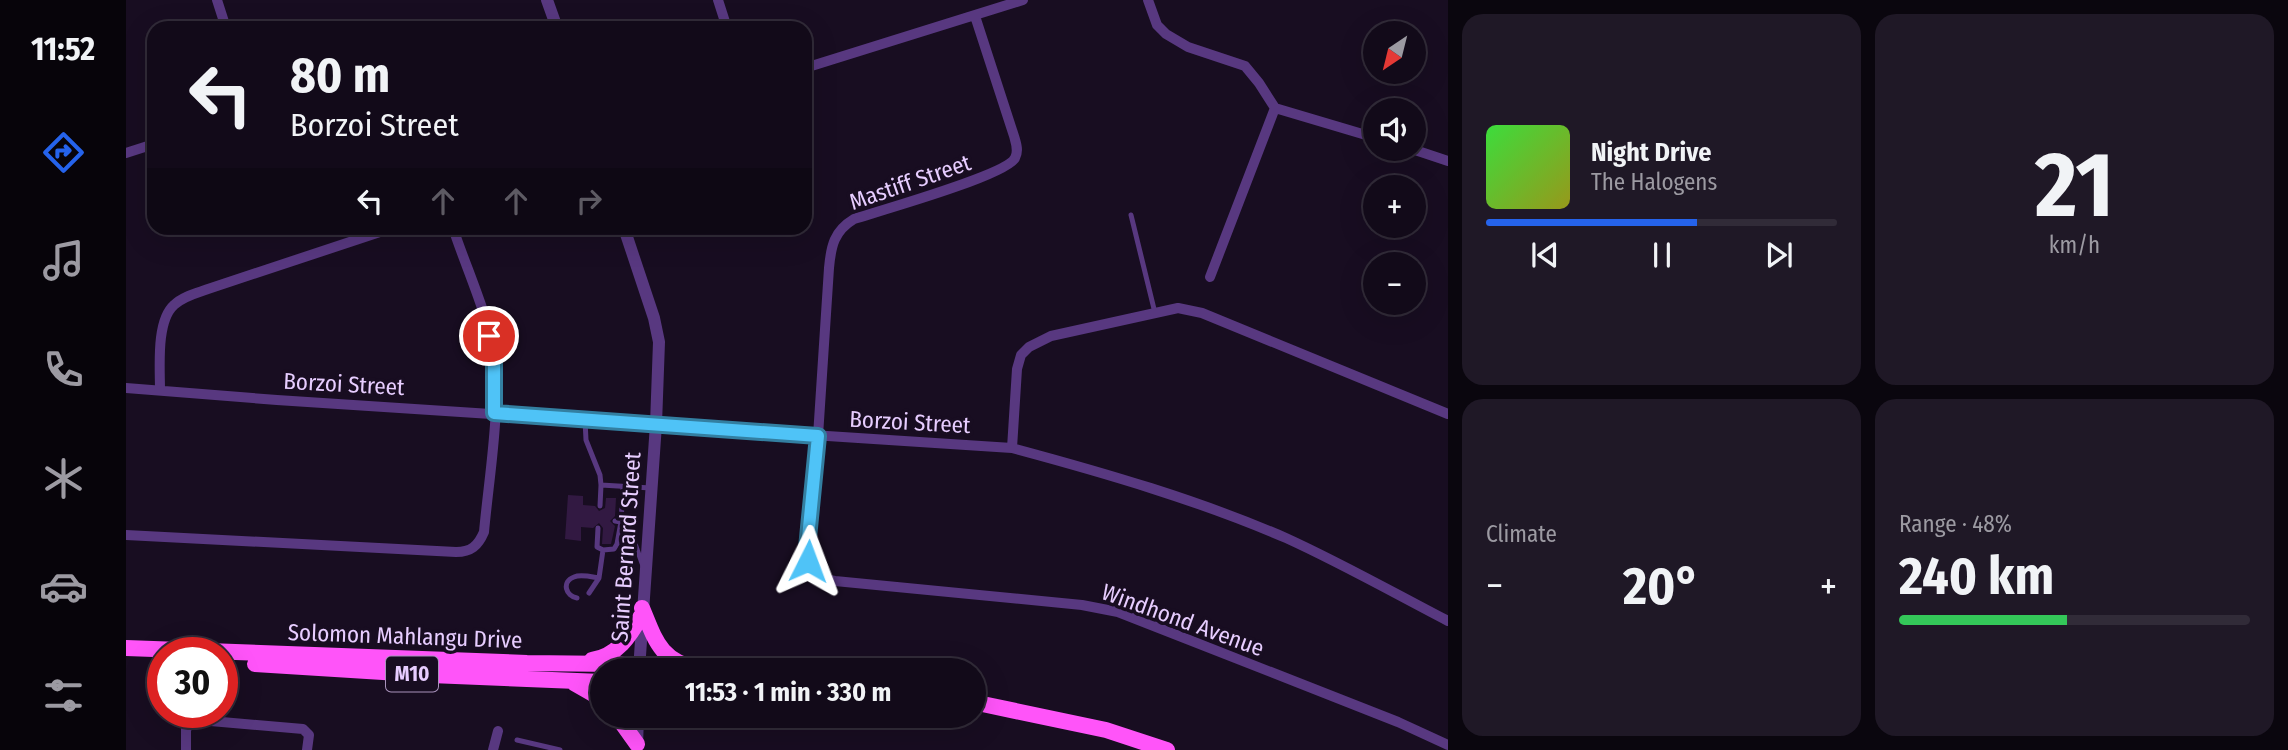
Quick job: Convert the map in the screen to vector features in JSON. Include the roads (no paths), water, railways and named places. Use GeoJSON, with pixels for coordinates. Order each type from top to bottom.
{"type":"FeatureCollection","features":[{"type":"Feature","properties":{"kind":"main road"},"geometry":{"type":"LineString","coordinates":[[572,663],[602,658],[614,651],[631,634],[642,612]]}},
{"type":"Feature","properties":{"kind":"main road"},"geometry":{"type":"LineString","coordinates":[[642,612],[659,645],[669,658]]}},
{"type":"Feature","properties":{"kind":"main road","name":"Solomon Mahlangu Drive"},"geometry":{"type":"LineString","coordinates":[[126,648],[590,664]]}},
{"type":"Feature","properties":{"kind":"main road"},"geometry":{"type":"LineString","coordinates":[[126,658],[147,659]]}},
{"type":"Feature","properties":{"kind":"main road","name":"Solomon Mahlangu Drive"},"geometry":{"type":"LineString","coordinates":[[238,664],[590,681]]}},
{"type":"Feature","properties":{"kind":"main road"},"geometry":{"type":"LineString","coordinates":[[567,680],[590,691]]}},
{"type":"Feature","properties":{"kind":"main road"},"geometry":{"type":"LineString","coordinates":[[986,705],[1106,730],[1167,750]]}},
{"type":"Feature","properties":{"kind":"main road"},"geometry":{"type":"LineString","coordinates":[[986,708],[1009,710]]}},
{"type":"Feature","properties":{"kind":"main road"},"geometry":{"type":"LineString","coordinates":[[625,728],[637,747]]}},
{"type":"Feature","properties":{"kind":"street"},"geometry":{"type":"LineString","coordinates":[[217,0],[224,21]]}},
{"type":"Feature","properties":{"kind":"street"},"geometry":{"type":"LineString","coordinates":[[547,0],[554,21]]}},
{"type":"Feature","properties":{"kind":"street"},"geometry":{"type":"LineString","coordinates":[[718,0],[725,21]]}},
{"type":"Feature","properties":{"kind":"street"},"geometry":{"type":"LineString","coordinates":[[812,66],[1023,0]]}},
{"type":"Feature","properties":{"kind":"street"},"geometry":{"type":"LineString","coordinates":[[1148,0],[1157,25],[1166,34],[1188,47],[1245,66],[1275,108],[1363,134]]}},
{"type":"Feature","properties":{"kind":"street","name":"Mastiff Street"},"geometry":{"type":"LineString","coordinates":[[811,568],[807,548],[818,436],[829,268],[831,249],[839,230],[854,219],[990,174],[1007,166],[1015,158],[1017,147],[1014,136],[975,16]]}},
{"type":"Feature","properties":{"kind":"street"},"geometry":{"type":"LineString","coordinates":[[1210,277],[1275,108]]}},
{"type":"Feature","properties":{"kind":"street"},"geometry":{"type":"LineString","coordinates":[[126,153],[147,146]]}},
{"type":"Feature","properties":{"kind":"street"},"geometry":{"type":"LineString","coordinates":[[1426,154],[1448,161]]}},
{"type":"Feature","properties":{"kind":"street"},"geometry":{"type":"LineString","coordinates":[[160,390],[162,330],[168,312],[174,305],[208,289],[371,235]]}},
{"type":"Feature","properties":{"kind":"street"},"geometry":{"type":"LineString","coordinates":[[126,536],[456,552],[470,551],[475,547],[484,532],[494,413],[494,355],[455,235]]}},
{"type":"Feature","properties":{"kind":"street","name":"Saint Bernard Street"},"geometry":{"type":"LineString","coordinates":[[626,235],[658,332],[656,424],[640,658]]}},
{"type":"Feature","properties":{"kind":"street"},"geometry":{"type":"LineString","coordinates":[[1012,448],[1017,369],[1021,355],[1029,347],[1051,336],[1178,309],[1202,313],[1448,414]]}},
{"type":"Feature","properties":{"kind":"street","name":"Borzoi Street"},"geometry":{"type":"LineString","coordinates":[[126,388],[1012,448],[1098,471],[1221,512],[1287,539],[1448,621]]}},
{"type":"Feature","properties":{"kind":"street","name":"Windhond Avenue"},"geometry":{"type":"LineString","coordinates":[[811,568],[818,575],[835,581],[1082,605],[1118,612],[1398,722],[1448,746]]}},
{"type":"Feature","properties":{"kind":"street"},"geometry":{"type":"LineString","coordinates":[[186,750],[186,729],[193,721],[199,720],[303,729],[309,735],[307,750]]}},
{"type":"Feature","properties":{"kind":"street"},"geometry":{"type":"LineString","coordinates":[[637,747],[638,728]]}},
{"type":"Feature","properties":{"kind":"street"},"geometry":{"type":"LineString","coordinates":[[493,750],[498,731]]}},
{"type":"Feature","properties":{"kind":"lane"},"geometry":{"type":"LineString","coordinates":[[1131,215],[1155,313]]}},
{"type":"Feature","properties":{"kind":"lane"},"geometry":{"type":"LineString","coordinates":[[585,420],[586,440],[600,475],[600,506]]}},
{"type":"Feature","properties":{"kind":"lane"},"geometry":{"type":"LineString","coordinates":[[601,485],[651,488]]}},
{"type":"Feature","properties":{"kind":"lane"},"geometry":{"type":"LineString","coordinates":[[598,528],[597,545],[603,550],[616,547],[623,487]]}},
{"type":"Feature","properties":{"kind":"lane"},"geometry":{"type":"LineString","coordinates":[[618,522],[633,538],[645,571]]}},
{"type":"Feature","properties":{"kind":"lane"},"geometry":{"type":"LineString","coordinates":[[589,593],[599,578],[603,550]]}},
{"type":"Feature","properties":{"kind":"lane"},"geometry":{"type":"LineString","coordinates":[[577,598],[570,597],[567,593],[568,581],[576,576],[599,578]]}},
{"type":"Feature","properties":{"kind":"lane"},"geometry":{"type":"LineString","coordinates":[[517,740],[560,750]]}}]}
